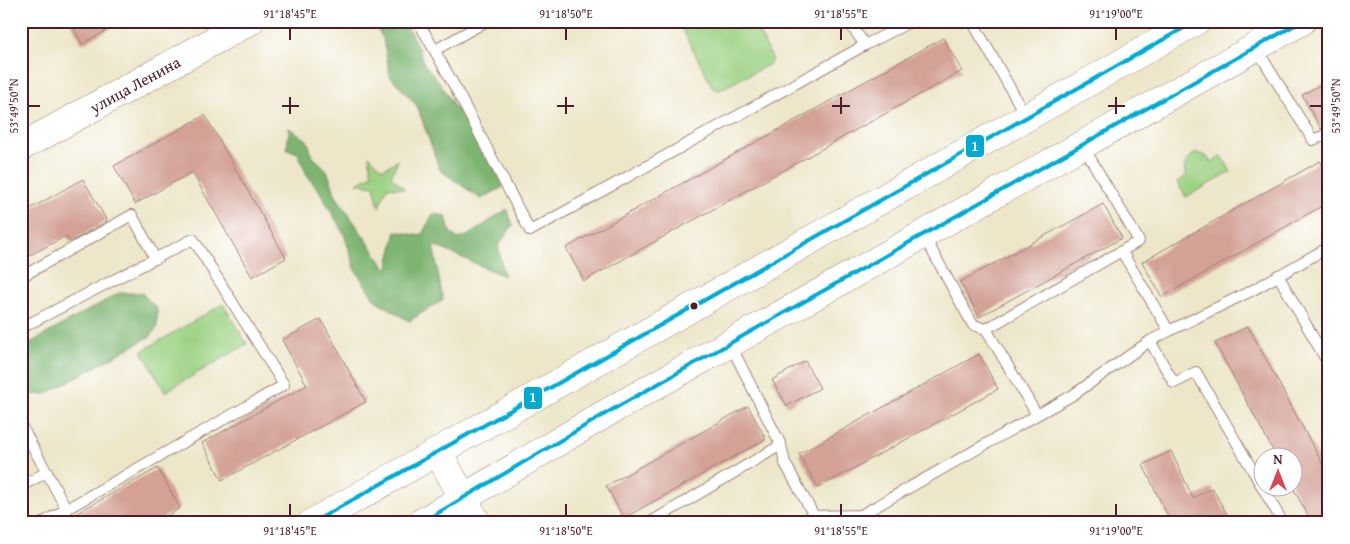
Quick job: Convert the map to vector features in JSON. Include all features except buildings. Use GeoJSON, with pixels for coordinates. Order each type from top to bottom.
{"type":"FeatureCollection","features":[{"type":"Feature","properties":{"kind":"main road","name":"улица Ленина"},"geometry":{"type":"LineString","coordinates":[[21,147],[250,21]]}},
{"type":"Feature","properties":{"kind":"main road"},"geometry":{"type":"LineString","coordinates":[[312,523],[1196,21]]}},
{"type":"Feature","properties":{"kind":"main road"},"geometry":{"type":"LineString","coordinates":[[420,523],[610,411],[924,236],[1302,21]]}},
{"type":"Feature","properties":{"kind":"main road"},"geometry":{"type":"LineString","coordinates":[[438,452],[477,523]]}},
{"type":"Feature","properties":{"kind":"lane"},"geometry":{"type":"LineString","coordinates":[[418,21],[530,231],[865,45],[912,21]]}},
{"type":"Feature","properties":{"kind":"lane"},"geometry":{"type":"LineString","coordinates":[[435,50],[486,21]]}},
{"type":"Feature","properties":{"kind":"lane"},"geometry":{"type":"LineString","coordinates":[[848,21],[865,45]]}},
{"type":"Feature","properties":{"kind":"lane"},"geometry":{"type":"LineString","coordinates":[[972,21],[1027,117]]}},
{"type":"Feature","properties":{"kind":"lane"},"geometry":{"type":"LineString","coordinates":[[1256,47],[1313,140],[1328,134]]}},
{"type":"Feature","properties":{"kind":"lane"},"geometry":{"type":"LineString","coordinates":[[986,329],[1139,241],[1082,145]]}},
{"type":"Feature","properties":{"kind":"lane"},"geometry":{"type":"LineString","coordinates":[[21,277],[132,215],[155,258]]}},
{"type":"Feature","properties":{"kind":"lane"},"geometry":{"type":"LineString","coordinates":[[924,236],[973,325],[986,329],[1037,415]]}},
{"type":"Feature","properties":{"kind":"lane"},"geometry":{"type":"LineString","coordinates":[[21,328],[193,238],[284,385],[42,523]]}},
{"type":"Feature","properties":{"kind":"lane"},"geometry":{"type":"LineString","coordinates":[[804,523],[814,516],[861,515],[1073,395],[1150,341],[1253,290],[1329,247]]}},
{"type":"Feature","properties":{"kind":"lane"},"geometry":{"type":"LineString","coordinates":[[1122,252],[1169,331]]}},
{"type":"Feature","properties":{"kind":"lane"},"geometry":{"type":"LineString","coordinates":[[1278,275],[1329,365]]}},
{"type":"Feature","properties":{"kind":"lane"},"geometry":{"type":"LineString","coordinates":[[1150,341],[1174,383],[1196,372],[1283,523]]}},
{"type":"Feature","properties":{"kind":"lane"},"geometry":{"type":"LineString","coordinates":[[730,344],[781,445],[785,463],[814,516]]}},
{"type":"Feature","properties":{"kind":"lane"},"geometry":{"type":"LineString","coordinates":[[21,425],[67,510]]}},
{"type":"Feature","properties":{"kind":"lane"},"geometry":{"type":"LineString","coordinates":[[649,523],[781,445]]}},
{"type":"Feature","properties":{"kind":"lane"},"geometry":{"type":"LineString","coordinates":[[21,486],[47,472]]}},
{"type":"Feature","properties":{"kind":"green space"},"geometry":{"type":"Polygon","coordinates":[[[376,21],[404,21],[418,47],[424,64],[440,83],[453,105],[490,157],[503,187],[481,199],[440,170],[417,106],[390,76],[383,38],[376,27],[376,21]]]}},
{"type":"Feature","properties":{"kind":"green space"},"geometry":{"type":"Polygon","coordinates":[[[678,21],[753,21],[772,58],[770,64],[719,90],[713,88],[678,21]]]}},
{"type":"Feature","properties":{"kind":"green space"},"geometry":{"type":"Polygon","coordinates":[[[289,128],[307,140],[313,157],[327,170],[336,196],[387,270],[396,231],[421,236],[433,214],[446,216],[450,232],[458,239],[469,235],[507,209],[513,225],[498,246],[504,276],[433,245],[443,300],[409,321],[375,300],[356,271],[344,234],[320,192],[307,175],[298,153],[287,149],[289,128]]]}},
{"type":"Feature","properties":{"kind":"green space"},"geometry":{"type":"Polygon","coordinates":[[[1196,153],[1206,156],[1212,162],[1222,156],[1231,172],[1186,197],[1177,182],[1187,176],[1184,168],[1188,158],[1196,153]]]}},
{"type":"Feature","properties":{"kind":"green space"},"geometry":{"type":"Polygon","coordinates":[[[369,155],[383,169],[398,160],[391,176],[405,189],[387,187],[379,207],[374,186],[357,183],[372,175],[369,155]]]}},
{"type":"Feature","properties":{"kind":"green space"},"geometry":{"type":"Polygon","coordinates":[[[119,293],[142,293],[157,309],[157,327],[151,336],[46,394],[25,395],[21,389],[21,348],[119,293]]]}},
{"type":"Feature","properties":{"kind":"green space"},"geometry":{"type":"Polygon","coordinates":[[[223,304],[247,344],[165,392],[142,351],[223,304]]]}},
{"type":"Feature","properties":{"kind":"transit line","name":"1"},"geometry":{"type":"LineString","coordinates":[[312,523],[1196,21]]}},
{"type":"Feature","properties":{"kind":"transit line","name":"1"},"geometry":{"type":"LineString","coordinates":[[421,523],[610,411],[1302,21]]}}]}
